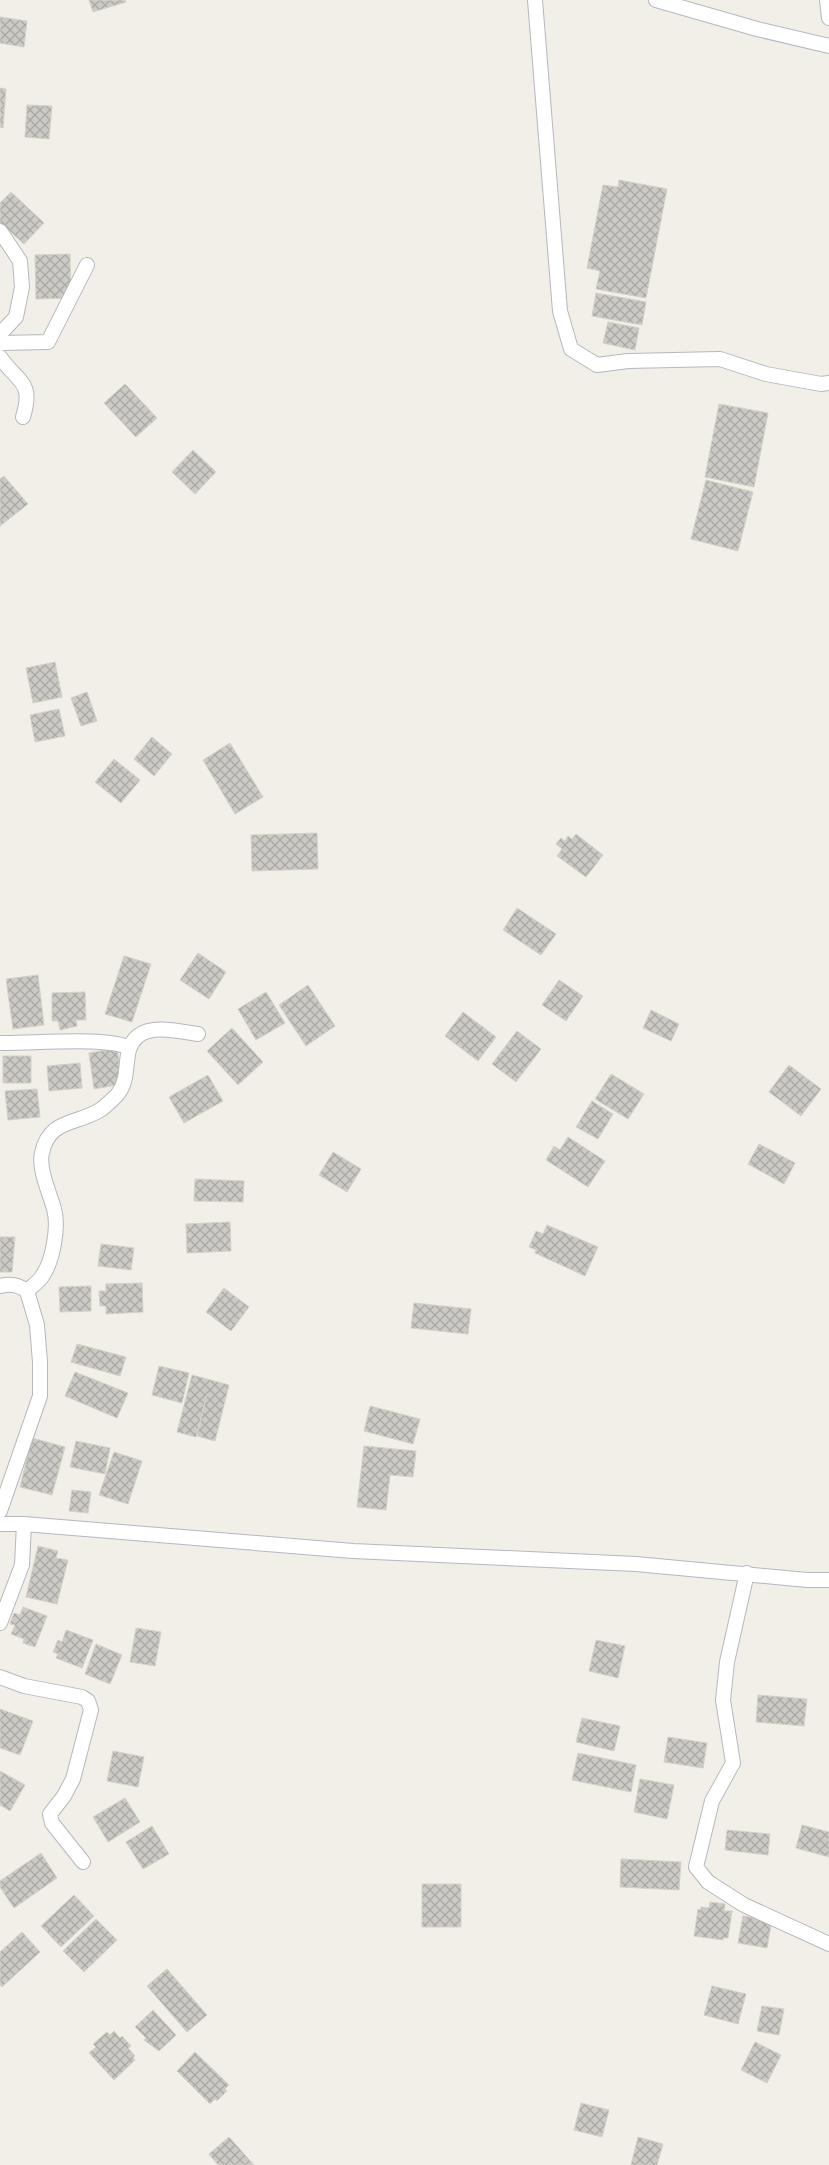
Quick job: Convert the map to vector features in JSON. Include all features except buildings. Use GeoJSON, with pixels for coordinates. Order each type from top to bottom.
{"type":"FeatureCollection","features":[{"type":"Feature","properties":{"kind":"street"},"geometry":{"type":"LineString","coordinates":[[535,0],[560,311],[571,349],[597,366],[628,362],[720,359],[766,374],[821,384],[829,383]]}},
{"type":"Feature","properties":{"kind":"street"},"geometry":{"type":"LineString","coordinates":[[656,0],[757,29],[829,46]]}},
{"type":"Feature","properties":{"kind":"street"},"geometry":{"type":"LineString","coordinates":[[827,0],[829,18]]}},
{"type":"Feature","properties":{"kind":"street"},"geometry":{"type":"LineString","coordinates":[[0,231],[20,261],[22,287],[16,317],[0,334]]}},
{"type":"Feature","properties":{"kind":"street"},"geometry":{"type":"LineString","coordinates":[[0,343],[48,342],[87,265]]}},
{"type":"Feature","properties":{"kind":"street"},"geometry":{"type":"LineString","coordinates":[[0,357],[23,383],[28,399],[23,416]]}},
{"type":"Feature","properties":{"kind":"street"},"geometry":{"type":"LineString","coordinates":[[27,1291],[43,1277],[52,1255],[55,1211],[45,1180],[41,1154],[51,1132],[64,1124],[99,1110],[118,1094],[127,1077],[129,1048],[138,1036],[153,1030],[198,1034]]}},
{"type":"Feature","properties":{"kind":"street"},"geometry":{"type":"LineString","coordinates":[[0,1043],[84,1042],[122,1044],[129,1048]]}},
{"type":"Feature","properties":{"kind":"street"},"geometry":{"type":"LineString","coordinates":[[0,1286],[8,1284],[18,1285],[27,1291],[37,1325],[40,1362],[40,1396],[0,1511]]}},
{"type":"Feature","properties":{"kind":"street"},"geometry":{"type":"LineString","coordinates":[[0,1524],[24,1524],[353,1551],[636,1564],[807,1580],[829,1580]]}},
{"type":"Feature","properties":{"kind":"street"},"geometry":{"type":"LineString","coordinates":[[0,1623],[22,1565],[24,1524]]}},
{"type":"Feature","properties":{"kind":"street"},"geometry":{"type":"LineString","coordinates":[[747,1573],[727,1662],[724,1700],[733,1763],[712,1801],[696,1868],[708,1882],[744,1905],[829,1944]]}},
{"type":"Feature","properties":{"kind":"street"},"geometry":{"type":"LineString","coordinates":[[0,1677],[24,1686],[82,1697],[88,1701],[91,1710],[73,1779],[64,1796],[50,1814],[52,1823],[83,1862]]}}]}
